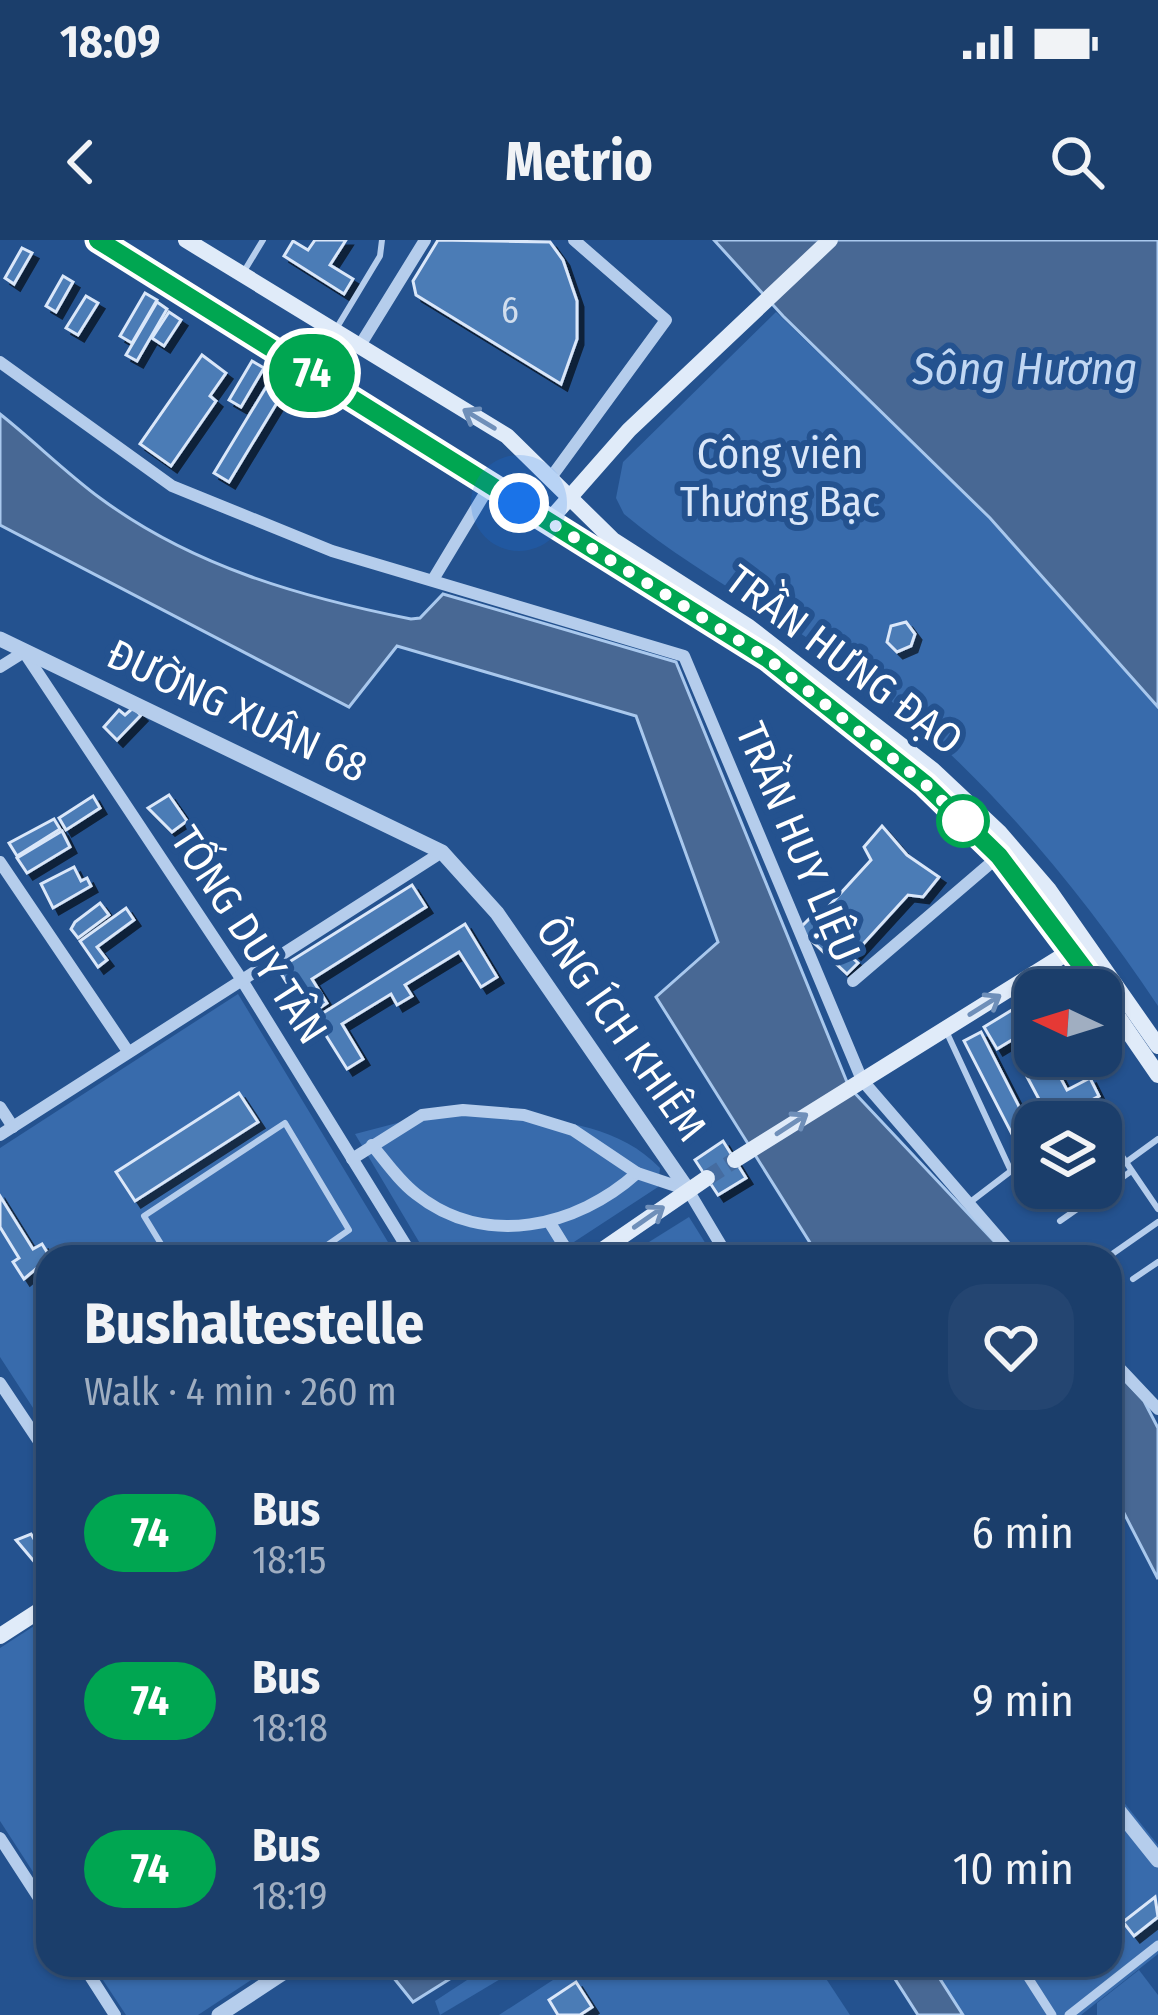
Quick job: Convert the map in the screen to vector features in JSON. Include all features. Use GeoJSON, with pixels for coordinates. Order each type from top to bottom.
{"type":"FeatureCollection","features":[{"type":"Feature","properties":{"kind":"main road","name":"TRẦN HƯNG ĐẠO"},"geometry":{"type":"LineString","coordinates":[[98,240],[767,658],[925,784],[999,856],[1079,945],[1090,969]]}},
{"type":"Feature","properties":{"kind":"main road","name":"TRẦN HƯNG ĐẠO"},"geometry":{"type":"LineString","coordinates":[[186,240],[507,436],[614,540],[749,627],[933,770],[999,832],[1158,1046]]}},
{"type":"Feature","properties":{"kind":"main road"},"geometry":{"type":"LineString","coordinates":[[548,522],[567,494],[689,372],[830,240]]}},
{"type":"Feature","properties":{"kind":"main road"},"geometry":{"type":"LineString","coordinates":[[735,1160],[1079,945]]}},
{"type":"Feature","properties":{"kind":"main road","name":"TRẦN HƯNG ĐẠO"},"geometry":{"type":"LineString","coordinates":[[1122,1023],[1158,1075]]}},
{"type":"Feature","properties":{"kind":"main road"},"geometry":{"type":"LineString","coordinates":[[609,1245],[707,1178]]}},
{"type":"Feature","properties":{"kind":"main road"},"geometry":{"type":"LineString","coordinates":[[0,1636],[36,1613]]}},
{"type":"Feature","properties":{"kind":"street"},"geometry":{"type":"LineString","coordinates":[[359,347],[424,240]]}},
{"type":"Feature","properties":{"kind":"street"},"geometry":{"type":"LineString","coordinates":[[552,476],[666,320],[574,240]]}},
{"type":"Feature","properties":{"kind":"street"},"geometry":{"type":"LineString","coordinates":[[0,362],[172,486],[332,550],[434,578],[490,484]]}},
{"type":"Feature","properties":{"kind":"street","name":"TRẦN HUY LIỆU"},"geometry":{"type":"LineString","coordinates":[[434,578],[685,656],[856,1083],[1004,1245]]}},
{"type":"Feature","properties":{"kind":"street","name":"ĐƯỜNG XUÂN 68"},"geometry":{"type":"LineString","coordinates":[[0,639],[442,852]]}},
{"type":"Feature","properties":{"kind":"street"},"geometry":{"type":"LineString","coordinates":[[0,668],[24,652]]}},
{"type":"Feature","properties":{"kind":"street","name":"TỐNG DUY TÂN"},"geometry":{"type":"LineString","coordinates":[[24,652],[240,977],[405,1245]]}},
{"type":"Feature","properties":{"kind":"street"},"geometry":{"type":"LineString","coordinates":[[0,1135],[240,977],[442,852]]}},
{"type":"Feature","properties":{"kind":"street","name":"ÔNG ÍCH KHIÊM"},"geometry":{"type":"LineString","coordinates":[[442,852],[497,913],[721,1245]]}},
{"type":"Feature","properties":{"kind":"street"},"geometry":{"type":"LineString","coordinates":[[853,981],[999,856]]}},
{"type":"Feature","properties":{"kind":"street"},"geometry":{"type":"LineString","coordinates":[[0,862],[128,1050]]}},
{"type":"Feature","properties":{"kind":"street"},"geometry":{"type":"LineString","coordinates":[[0,1107],[14,1127]]}},
{"type":"Feature","properties":{"kind":"street"},"geometry":{"type":"LineString","coordinates":[[352,1160],[422,1115],[463,1111],[524,1115],[573,1130],[637,1173],[688,1190]]}},
{"type":"Feature","properties":{"kind":"street"},"geometry":{"type":"LineString","coordinates":[[372,1145],[405,1184],[436,1208],[505,1225],[550,1223],[598,1205],[637,1173]]}},
{"type":"Feature","properties":{"kind":"street"},"geometry":{"type":"LineString","coordinates":[[550,1223],[564,1245]]}},
{"type":"Feature","properties":{"kind":"street"},"geometry":{"type":"LineString","coordinates":[[1122,1371],[1158,1409]]}},
{"type":"Feature","properties":{"kind":"street"},"geometry":{"type":"LineString","coordinates":[[0,1383],[36,1437]]}},
{"type":"Feature","properties":{"kind":"street"},"geometry":{"type":"LineString","coordinates":[[1122,1815],[1158,1860]]}},
{"type":"Feature","properties":{"kind":"street"},"geometry":{"type":"LineString","coordinates":[[0,1838],[36,1894]]}},
{"type":"Feature","properties":{"kind":"street"},"geometry":{"type":"LineString","coordinates":[[1122,1973],[1158,1945]]}},
{"type":"Feature","properties":{"kind":"street"},"geometry":{"type":"LineString","coordinates":[[91,1977],[115,2015]]}},
{"type":"Feature","properties":{"kind":"street"},"geometry":{"type":"LineString","coordinates":[[219,2015],[277,1977]]}},
{"type":"Feature","properties":{"kind":"street"},"geometry":{"type":"LineString","coordinates":[[1028,1977],[1052,2015]]}},
{"type":"Feature","properties":{"kind":"street"},"geometry":{"type":"LineString","coordinates":[[1069,2015],[1117,1977]]}},
{"type":"Feature","properties":{"kind":"lane"},"geometry":{"type":"LineString","coordinates":[[242,274],[263,240]]}},
{"type":"Feature","properties":{"kind":"lane"},"geometry":{"type":"LineString","coordinates":[[334,332],[380,256],[382,240]]}},
{"type":"Feature","properties":{"kind":"lane"},"geometry":{"type":"LineString","coordinates":[[946,1030],[1014,1174]]}},
{"type":"Feature","properties":{"kind":"lane"},"geometry":{"type":"LineString","coordinates":[[161,1245],[143,1216],[285,1123],[349,1230],[327,1245]]}},
{"type":"Feature","properties":{"kind":"lane"},"geometry":{"type":"LineString","coordinates":[[1060,1221],[1158,1139]]}},
{"type":"Feature","properties":{"kind":"lane"},"geometry":{"type":"LineString","coordinates":[[1122,1157],[1154,1196],[1158,1209]]}},
{"type":"Feature","properties":{"kind":"lane"},"geometry":{"type":"LineString","coordinates":[[966,1205],[1011,1171]]}},
{"type":"Feature","properties":{"kind":"lane"},"geometry":{"type":"LineString","coordinates":[[1122,1247],[1158,1222]]}},
{"type":"Feature","properties":{"kind":"lane"},"geometry":{"type":"LineString","coordinates":[[1133,1279],[1158,1262]]}},
{"type":"Feature","properties":{"kind":"green space","name":"Công viên Thương Bạc"},"geometry":{"type":"Polygon","coordinates":[[[776,312],[989,518],[1158,707],[1158,1006],[1028,835],[915,721],[843,663],[624,514],[616,498],[623,462],[776,312]]]}},
{"type":"Feature","properties":{"kind":"green space"},"geometry":{"type":"Polygon","coordinates":[[[238,994],[390,1245],[36,1245],[36,1412],[0,1357],[0,1148],[238,994]]]}},
{"type":"Feature","properties":{"kind":"green space"},"geometry":{"type":"Polygon","coordinates":[[[447,1110],[561,1122],[614,1137],[638,1150],[660,1168],[658,1187],[569,1245],[421,1245],[355,1134],[447,1110]]]}},
{"type":"Feature","properties":{"kind":"green space"},"geometry":{"type":"Polygon","coordinates":[[[689,1217],[706,1245],[644,1245],[689,1217]]]}},
{"type":"Feature","properties":{"kind":"green space"},"geometry":{"type":"Polygon","coordinates":[[[36,1625],[36,1876],[0,1821],[0,1648],[36,1625]]]}},
{"type":"Feature","properties":{"kind":"green space"},"geometry":{"type":"Polygon","coordinates":[[[1122,1800],[1158,1845],[1158,1954],[1081,2015],[963,2015],[939,1977],[1122,1977],[1122,1800]]]}},
{"type":"Feature","properties":{"kind":"green space"},"geometry":{"type":"Polygon","coordinates":[[[1139,1970],[1158,1995],[1158,2015],[1097,2015],[1097,2003],[1139,1970]]]}},
{"type":"Feature","properties":{"kind":"green space"},"geometry":{"type":"Polygon","coordinates":[[[101,1977],[256,1977],[198,2015],[126,2015],[101,1977]]]}},
{"type":"Feature","properties":{"kind":"green space"},"geometry":{"type":"Polygon","coordinates":[[[472,1977],[504,1977],[440,2015],[435,2001],[472,1977]]]}},
{"type":"Feature","properties":{"kind":"green space"},"geometry":{"type":"Polygon","coordinates":[[[558,1977],[825,1977],[850,2015],[499,2015],[558,1977]]]}},
{"type":"Feature","properties":{"kind":"water","name":"Sông Hương"},"geometry":{"type":"Polygon","coordinates":[[[714,240],[1158,240],[1158,707],[990,518],[783,316],[714,240]]]}},
{"type":"Feature","properties":{"kind":"water"},"geometry":{"type":"Polygon","coordinates":[[[0,414],[135,522],[248,576],[411,619],[420,618],[443,594],[676,662],[849,1087],[998,1245],[811,1245],[656,997],[718,942],[636,716],[397,646],[349,707],[0,525],[0,414]]]}},
{"type":"Feature","properties":{"kind":"water"},"geometry":{"type":"Polygon","coordinates":[[[1122,1378],[1144,1401],[1158,1428],[1158,1579],[1122,1509],[1122,1378]]]}},
{"type":"Feature","properties":{"kind":"water"},"geometry":{"type":"Polygon","coordinates":[[[393,1977],[453,1977],[413,2002],[393,1977]]]}},
{"type":"Feature","properties":{"kind":"water"},"geometry":{"type":"Polygon","coordinates":[[[894,1977],[939,1977],[963,2015],[918,2015],[894,1977]]]}},
{"type":"Feature","properties":{"kind":"building"},"geometry":{"type":"Polygon","coordinates":[[[315,240],[346,240],[330,265],[353,279],[344,294],[284,256],[293,241],[308,250],[315,240]]]}},
{"type":"Feature","properties":{"kind":"building"},"geometry":{"type":"Polygon","coordinates":[[[438,240],[550,242],[563,260],[577,301],[577,339],[561,384],[416,295],[413,281],[438,240]]]}},
{"type":"Feature","properties":{"kind":"building"},"geometry":{"type":"Polygon","coordinates":[[[22,248],[32,253],[14,284],[5,278],[22,248]]]}},
{"type":"Feature","properties":{"kind":"building"},"geometry":{"type":"Polygon","coordinates":[[[63,276],[73,282],[56,312],[46,306],[63,276]]]}},
{"type":"Feature","properties":{"kind":"building"},"geometry":{"type":"Polygon","coordinates":[[[145,293],[157,300],[132,343],[120,336],[145,293]]]}},
{"type":"Feature","properties":{"kind":"building"},"geometry":{"type":"Polygon","coordinates":[[[86,296],[98,303],[78,335],[66,328],[86,296]]]}},
{"type":"Feature","properties":{"kind":"building"},"geometry":{"type":"Polygon","coordinates":[[[157,302],[167,309],[137,361],[126,355],[157,302]]]}},
{"type":"Feature","properties":{"kind":"building"},"geometry":{"type":"Polygon","coordinates":[[[169,312],[181,320],[164,346],[152,338],[169,312]]]}},
{"type":"Feature","properties":{"kind":"building"},"geometry":{"type":"Polygon","coordinates":[[[202,355],[226,373],[210,396],[216,401],[171,466],[140,444],[202,355]]]}},
{"type":"Feature","properties":{"kind":"building"},"geometry":{"type":"Polygon","coordinates":[[[252,361],[264,368],[241,407],[229,400],[252,361]]]}},
{"type":"Feature","properties":{"kind":"building"},"geometry":{"type":"Polygon","coordinates":[[[274,374],[289,383],[229,482],[214,473],[274,374]]]}},
{"type":"Feature","properties":{"kind":"building"},"geometry":{"type":"Polygon","coordinates":[[[906,622],[915,634],[911,646],[897,652],[887,642],[891,626],[906,622]]]}},
{"type":"Feature","properties":{"kind":"building"},"geometry":{"type":"Polygon","coordinates":[[[133,708],[141,715],[117,740],[104,727],[119,710],[125,715],[133,708]]]}},
{"type":"Feature","properties":{"kind":"building"},"geometry":{"type":"Polygon","coordinates":[[[169,795],[187,821],[172,832],[148,808],[169,795]]]}},
{"type":"Feature","properties":{"kind":"building"},"geometry":{"type":"Polygon","coordinates":[[[93,796],[100,808],[66,830],[59,818],[93,796]]]}},
{"type":"Feature","properties":{"kind":"building"},"geometry":{"type":"Polygon","coordinates":[[[54,819],[60,829],[17,856],[9,843],[54,819]]]}},
{"type":"Feature","properties":{"kind":"building"},"geometry":{"type":"Polygon","coordinates":[[[882,826],[907,855],[939,877],[923,897],[908,895],[855,953],[818,918],[871,860],[864,847],[882,826]]]}},
{"type":"Feature","properties":{"kind":"building"},"geometry":{"type":"Polygon","coordinates":[[[62,831],[70,847],[27,873],[17,858],[62,831]]]}},
{"type":"Feature","properties":{"kind":"building"},"geometry":{"type":"Polygon","coordinates":[[[74,867],[81,881],[87,878],[91,886],[53,908],[41,884],[74,867]]]}},
{"type":"Feature","properties":{"kind":"building"},"geometry":{"type":"Polygon","coordinates":[[[412,885],[426,907],[312,979],[327,1003],[308,1016],[278,969],[412,885]]]}},
{"type":"Feature","properties":{"kind":"building"},"geometry":{"type":"Polygon","coordinates":[[[100,903],[109,915],[78,938],[71,929],[75,922],[100,903]]]}},
{"type":"Feature","properties":{"kind":"building"},"geometry":{"type":"Polygon","coordinates":[[[126,908],[134,920],[97,947],[107,960],[98,967],[80,941],[126,908]]]}},
{"type":"Feature","properties":{"kind":"building"},"geometry":{"type":"Polygon","coordinates":[[[810,918],[858,963],[847,974],[799,929],[810,918]]]}},
{"type":"Feature","properties":{"kind":"building"},"geometry":{"type":"Polygon","coordinates":[[[465,924],[497,977],[481,987],[459,952],[405,985],[412,996],[397,1005],[391,994],[342,1024],[363,1059],[347,1069],[315,1018],[465,924]]]}},
{"type":"Feature","properties":{"kind":"building"},"geometry":{"type":"Polygon","coordinates":[[[1014,1009],[1014,1039],[997,1049],[984,1027],[1014,1009]]]}},
{"type":"Feature","properties":{"kind":"building"},"geometry":{"type":"Polygon","coordinates":[[[981,1032],[1016,1101],[1014,1138],[964,1041],[981,1032]]]}},
{"type":"Feature","properties":{"kind":"building"},"geometry":{"type":"Polygon","coordinates":[[[1027,1077],[1060,1077],[1067,1090],[1090,1078],[1099,1096],[1090,1101],[1040,1101],[1027,1077]]]}},
{"type":"Feature","properties":{"kind":"building"},"geometry":{"type":"Polygon","coordinates":[[[239,1093],[258,1122],[135,1201],[116,1172],[239,1093]]]}},
{"type":"Feature","properties":{"kind":"building"},"geometry":{"type":"Polygon","coordinates":[[[723,1141],[746,1178],[718,1195],[695,1160],[723,1141]]]}},
{"type":"Feature","properties":{"kind":"building"},"geometry":{"type":"Polygon","coordinates":[[[0,1196],[36,1247],[36,1269],[24,1279],[13,1262],[19,1258],[0,1227],[0,1196]]]}},
{"type":"Feature","properties":{"kind":"building"},"geometry":{"type":"Polygon","coordinates":[[[31,1534],[36,1564],[16,1540],[31,1534]]]}},
{"type":"Feature","properties":{"kind":"building"},"geometry":{"type":"Polygon","coordinates":[[[1155,1897],[1158,1917],[1134,1936],[1123,1922],[1155,1897]]]}},
{"type":"Feature","properties":{"kind":"building"},"geometry":{"type":"Polygon","coordinates":[[[576,1982],[592,2007],[580,2015],[558,2015],[549,2000],[576,1982]]]}},
{"type":"Feature","properties":{"kind":"tunnel"},"geometry":{"type":"LineString","coordinates":[[707,1178],[735,1160]]}},
{"type":"Feature","properties":{"kind":"bus line","name":"74"},"geometry":{"type":"LineString","coordinates":[[98,240],[767,658],[925,784],[999,856],[1085,969]]}},
{"type":"Feature","properties":{"kind":"route"},"geometry":{"type":"LineString","coordinates":[[519,503],[767,658],[925,784],[974,832],[963,821]]}}]}
